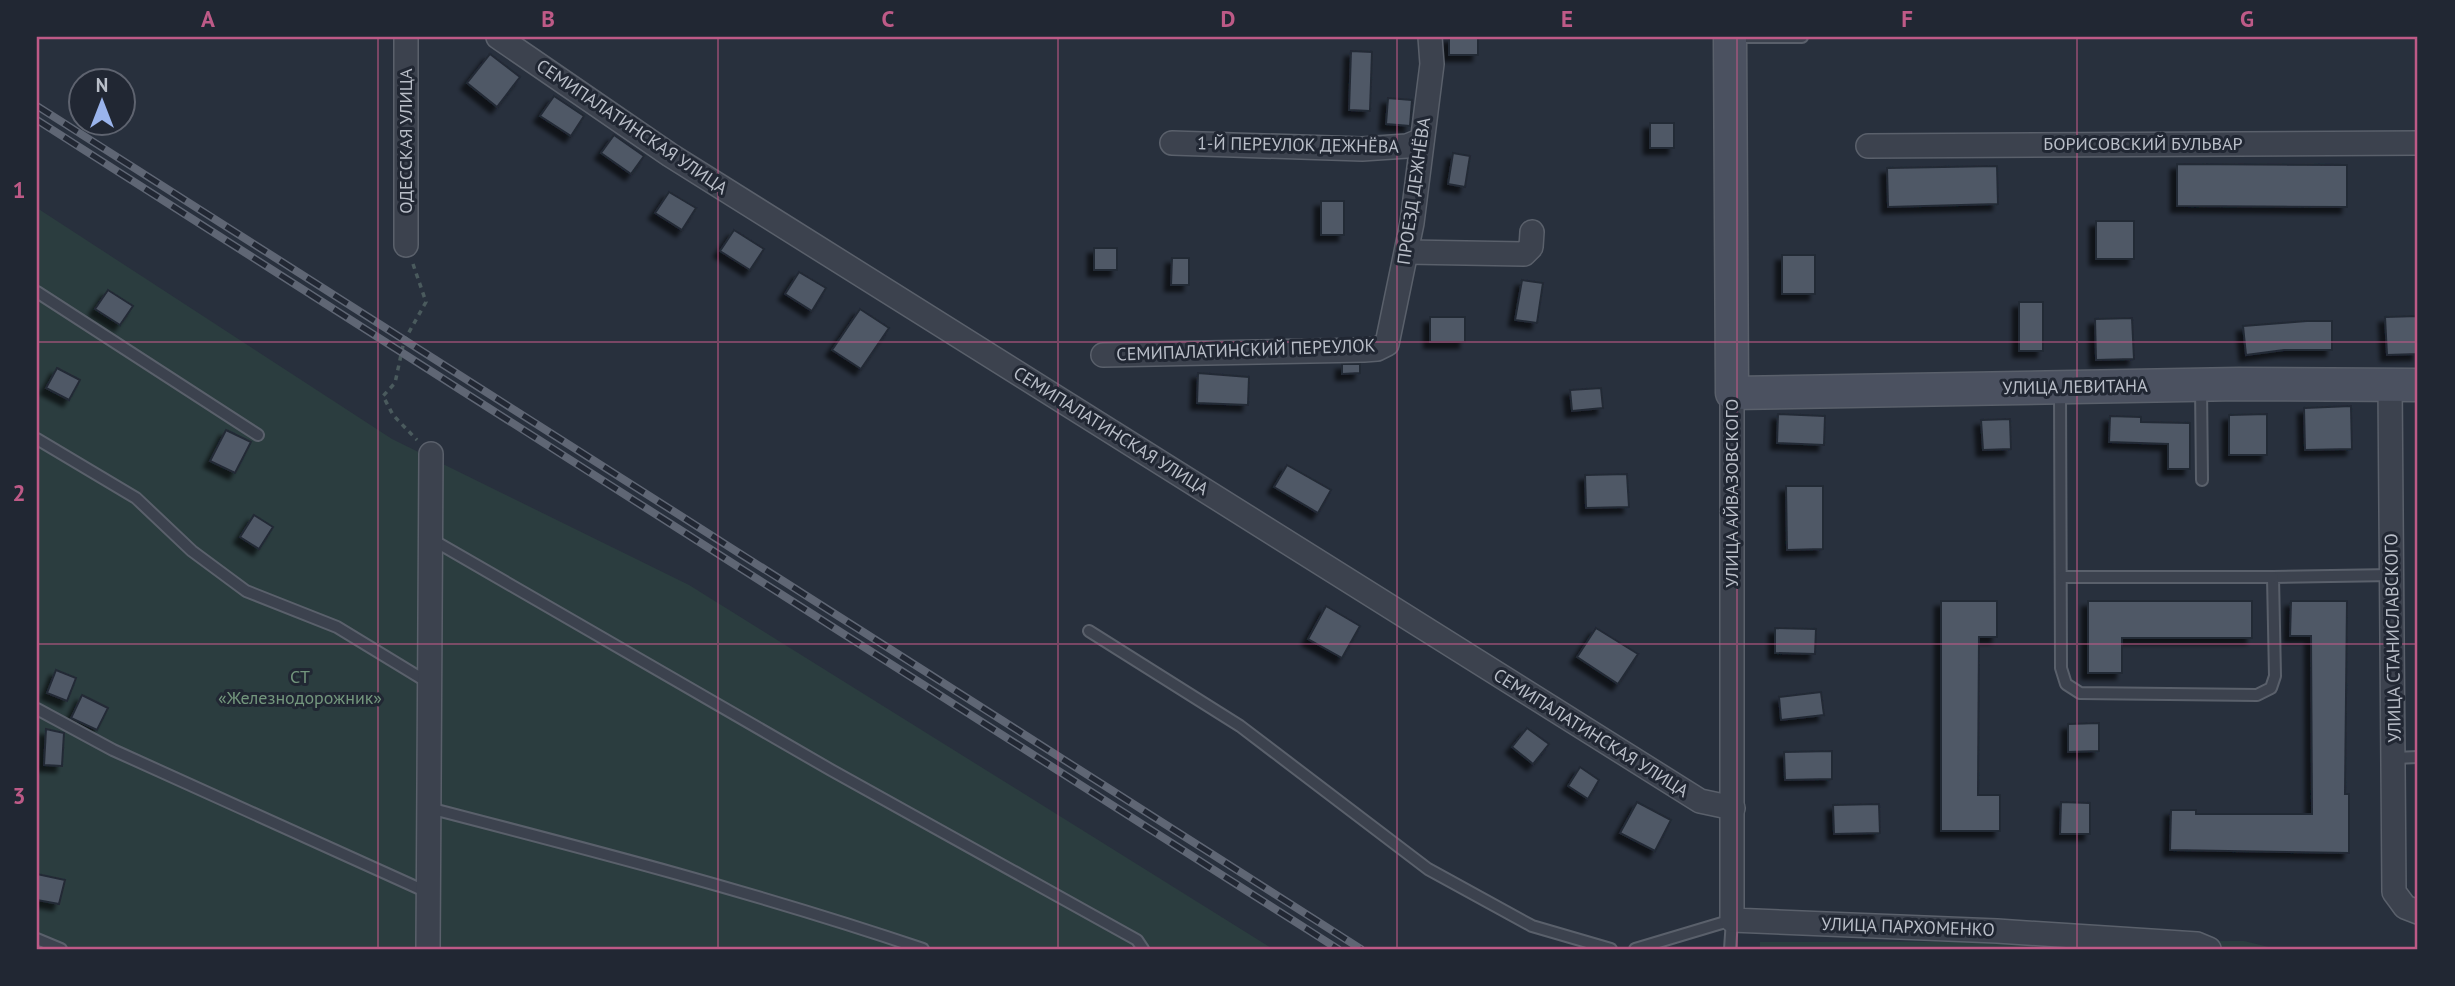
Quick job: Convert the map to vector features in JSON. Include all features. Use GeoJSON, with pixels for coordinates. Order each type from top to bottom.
{"type":"FeatureCollection","features":[{"type":"Feature","properties":{"kind":"street","name":"ОДЕССКАЯ УЛИЦА"},"geometry":{"type":"LineString","coordinates":[[406,37],[406,245]]}},
{"type":"Feature","properties":{"kind":"street","name":"СЕМИПАЛАТИНСКАЯ УЛИЦА"},"geometry":{"type":"LineString","coordinates":[[498,37],[670,155],[1688,793],[1700,800],[1733,808]]}},
{"type":"Feature","properties":{"kind":"street","name":"ПРОЕЗД ДЕЖНЁВА"},"geometry":{"type":"LineString","coordinates":[[1387,344],[1407,252],[1432,64],[1430,37]]}},
{"type":"Feature","properties":{"kind":"street","name":"УЛИЦА АЙВАЗОВСКОГО"},"geometry":{"type":"LineString","coordinates":[[1730,37],[1732,920]]}},
{"type":"Feature","properties":{"kind":"street","name":"1-Й ПЕРЕУЛОК ДЕЖНЁВА"},"geometry":{"type":"LineString","coordinates":[[1172,143],[1362,149],[1407,146],[1422,140]]}},
{"type":"Feature","properties":{"kind":"street","name":"БОРИСОВСКИЙ БУЛЬВАР"},"geometry":{"type":"LineString","coordinates":[[1868,146],[2418,143]]}},
{"type":"Feature","properties":{"kind":"street"},"geometry":{"type":"LineString","coordinates":[[1407,252],[1524,254],[1531,247],[1532,232]]}},
{"type":"Feature","properties":{"kind":"street","name":"СЕМИПАЛАТИНСКИЙ ПЕРЕУЛОК"},"geometry":{"type":"LineString","coordinates":[[1103,355],[1364,350],[1377,349],[1387,344]]}},
{"type":"Feature","properties":{"kind":"street","name":"УЛИЦА ЛЕВИТАНА"},"geometry":{"type":"LineString","coordinates":[[1732,393],[2201,384],[2404,384]]}},
{"type":"Feature","properties":{"kind":"street","name":"УЛИЦА СТАНИСЛАВСКОГО"},"geometry":{"type":"LineString","coordinates":[[2404,384],[2392,575],[2394,892],[2405,907],[2418,912]]}},
{"type":"Feature","properties":{"kind":"street"},"geometry":{"type":"LineString","coordinates":[[428,949],[426,892],[431,454]]}},
{"type":"Feature","properties":{"kind":"street","name":"УЛИЦА ПАРХОМЕНКО"},"geometry":{"type":"LineString","coordinates":[[1732,920],[1997,931],[2201,947]]}},
{"type":"Feature","properties":{"kind":"lane"},"geometry":{"type":"LineString","coordinates":[[1730,37],[1802,37]]}},
{"type":"Feature","properties":{"kind":"lane"},"geometry":{"type":"LineString","coordinates":[[37,292],[258,435]]}},
{"type":"Feature","properties":{"kind":"lane"},"geometry":{"type":"LineString","coordinates":[[2201,384],[2202,481]]}},
{"type":"Feature","properties":{"kind":"lane"},"geometry":{"type":"LineString","coordinates":[[2060,387],[2061,668],[2066,684],[2080,693],[2257,695],[2270,688],[2275,676],[2273,577]]}},
{"type":"Feature","properties":{"kind":"lane"},"geometry":{"type":"LineString","coordinates":[[37,439],[136,498],[192,551],[246,591],[337,627],[429,684]]}},
{"type":"Feature","properties":{"kind":"lane"},"geometry":{"type":"LineString","coordinates":[[430,538],[831,770],[1137,940],[1143,949]]}},
{"type":"Feature","properties":{"kind":"lane"},"geometry":{"type":"LineString","coordinates":[[2062,577],[2392,575]]}},
{"type":"Feature","properties":{"kind":"lane"},"geometry":{"type":"LineString","coordinates":[[1089,631],[1240,726],[1427,869],[1532,926],[1611,949]]}},
{"type":"Feature","properties":{"kind":"lane"},"geometry":{"type":"LineString","coordinates":[[37,709],[113,750],[426,892]]}},
{"type":"Feature","properties":{"kind":"lane"},"geometry":{"type":"LineString","coordinates":[[2395,758],[2418,757]]}},
{"type":"Feature","properties":{"kind":"lane"},"geometry":{"type":"LineString","coordinates":[[429,808],[595,851],[848,924],[923,949]]}},
{"type":"Feature","properties":{"kind":"lane"},"geometry":{"type":"LineString","coordinates":[[1635,949],[1732,920]]}},
{"type":"Feature","properties":{"kind":"lane","name":"УЛИЦА АЙВАЗОВСКОГО"},"geometry":{"type":"LineString","coordinates":[[1730,949],[1732,920]]}},
{"type":"Feature","properties":{"kind":"lane"},"geometry":{"type":"LineString","coordinates":[[37,939],[61,949]]}},
{"type":"Feature","properties":{"kind":"path"},"geometry":{"type":"LineString","coordinates":[[406,245],[426,302],[404,341],[395,383],[383,396],[393,415],[431,454]]}},
{"type":"Feature","properties":{"kind":"green space","name":"СТ «Железнодорожник»"},"geometry":{"type":"Polygon","coordinates":[[[37,208],[392,439],[689,585],[1273,949],[37,949],[37,208]]]}},
{"type":"Feature","properties":{"kind":"green space"},"geometry":{"type":"Polygon","coordinates":[[[2244,941],[2277,949],[1760,949],[1760,942],[2244,941]]]}},
{"type":"Feature","properties":{"kind":"building"},"geometry":{"type":"Polygon","coordinates":[[[1449,37],[1478,37],[1478,55],[1449,55],[1449,37]]]}},
{"type":"Feature","properties":{"kind":"building"},"geometry":{"type":"Polygon","coordinates":[[[1351,51],[1372,52],[1370,111],[1349,110],[1351,51]]]}},
{"type":"Feature","properties":{"kind":"building"},"geometry":{"type":"Polygon","coordinates":[[[490,54],[520,77],[497,107],[467,83],[490,54]]]}},
{"type":"Feature","properties":{"kind":"building"},"geometry":{"type":"Polygon","coordinates":[[[554,96],[584,116],[571,136],[540,116],[554,96]]]}},
{"type":"Feature","properties":{"kind":"building"},"geometry":{"type":"Polygon","coordinates":[[[1388,98],[1412,100],[1410,126],[1386,124],[1388,98]]]}},
{"type":"Feature","properties":{"kind":"building"},"geometry":{"type":"Polygon","coordinates":[[[1650,123],[1674,123],[1674,148],[1650,148],[1650,123]]]}},
{"type":"Feature","properties":{"kind":"building"},"geometry":{"type":"Polygon","coordinates":[[[614,135],[644,156],[631,174],[601,153],[614,135]]]}},
{"type":"Feature","properties":{"kind":"building"},"geometry":{"type":"Polygon","coordinates":[[[1453,153],[1470,156],[1465,187],[1448,184],[1453,153]]]}},
{"type":"Feature","properties":{"kind":"building"},"geometry":{"type":"Polygon","coordinates":[[[2177,164],[2347,165],[2347,207],[2177,206],[2177,164]]]}},
{"type":"Feature","properties":{"kind":"building"},"geometry":{"type":"Polygon","coordinates":[[[1997,166],[1998,204],[1888,207],[1887,168],[1997,166]]]}},
{"type":"Feature","properties":{"kind":"building"},"geometry":{"type":"Polygon","coordinates":[[[669,192],[696,208],[682,230],[655,213],[669,192]]]}},
{"type":"Feature","properties":{"kind":"building"},"geometry":{"type":"Polygon","coordinates":[[[1321,201],[1344,201],[1344,235],[1321,235],[1321,201]]]}},
{"type":"Feature","properties":{"kind":"building"},"geometry":{"type":"Polygon","coordinates":[[[2096,221],[2134,221],[2134,259],[2096,259],[2096,221]]]}},
{"type":"Feature","properties":{"kind":"building"},"geometry":{"type":"Polygon","coordinates":[[[734,230],[764,249],[750,270],[720,251],[734,230]]]}},
{"type":"Feature","properties":{"kind":"building"},"geometry":{"type":"Polygon","coordinates":[[[1094,248],[1117,248],[1117,270],[1094,270],[1094,248]]]}},
{"type":"Feature","properties":{"kind":"building"},"geometry":{"type":"Polygon","coordinates":[[[1782,255],[1815,255],[1815,294],[1782,294],[1782,255]]]}},
{"type":"Feature","properties":{"kind":"building"},"geometry":{"type":"Polygon","coordinates":[[[1172,258],[1189,258],[1189,285],[1171,285],[1172,258]]]}},
{"type":"Feature","properties":{"kind":"building"},"geometry":{"type":"Polygon","coordinates":[[[799,272],[826,288],[812,311],[785,294],[799,272]]]}},
{"type":"Feature","properties":{"kind":"building"},"geometry":{"type":"Polygon","coordinates":[[[1522,280],[1543,283],[1537,323],[1515,320],[1522,280]]]}},
{"type":"Feature","properties":{"kind":"building"},"geometry":{"type":"Polygon","coordinates":[[[108,290],[133,306],[120,325],[95,309],[108,290]]]}},
{"type":"Feature","properties":{"kind":"building"},"geometry":{"type":"Polygon","coordinates":[[[2019,302],[2043,302],[2043,351],[2019,351],[2019,302]]]}},
{"type":"Feature","properties":{"kind":"building"},"geometry":{"type":"Polygon","coordinates":[[[860,309],[889,328],[861,369],[832,350],[860,309]]]}},
{"type":"Feature","properties":{"kind":"building"},"geometry":{"type":"Polygon","coordinates":[[[2418,316],[2418,354],[2387,355],[2385,317],[2418,316]]]}},
{"type":"Feature","properties":{"kind":"building"},"geometry":{"type":"Polygon","coordinates":[[[1430,317],[1465,317],[1465,342],[1430,342],[1430,317]]]}},
{"type":"Feature","properties":{"kind":"building"},"geometry":{"type":"Polygon","coordinates":[[[2132,318],[2134,359],[2096,360],[2095,319],[2132,318]]]}},
{"type":"Feature","properties":{"kind":"building"},"geometry":{"type":"Polygon","coordinates":[[[2332,321],[2332,350],[2284,350],[2246,355],[2243,326],[2332,321]]]}},
{"type":"Feature","properties":{"kind":"building"},"geometry":{"type":"Polygon","coordinates":[[[1342,364],[1360,364],[1360,373],[1342,374],[1342,364]]]}},
{"type":"Feature","properties":{"kind":"building"},"geometry":{"type":"Polygon","coordinates":[[[57,368],[80,380],[69,400],[46,388],[57,368]]]}},
{"type":"Feature","properties":{"kind":"building"},"geometry":{"type":"Polygon","coordinates":[[[1198,373],[1249,377],[1248,405],[1197,403],[1198,373]]]}},
{"type":"Feature","properties":{"kind":"building"},"geometry":{"type":"Polygon","coordinates":[[[1601,388],[1603,408],[1572,411],[1570,390],[1601,388]]]}},
{"type":"Feature","properties":{"kind":"building"},"geometry":{"type":"Polygon","coordinates":[[[2351,406],[2352,449],[2305,450],[2304,408],[2351,406]]]}},
{"type":"Feature","properties":{"kind":"building"},"geometry":{"type":"Polygon","coordinates":[[[1778,414],[1825,416],[1824,445],[1777,443],[1778,414]]]}},
{"type":"Feature","properties":{"kind":"building"},"geometry":{"type":"Polygon","coordinates":[[[2267,414],[2267,455],[2229,455],[2229,415],[2267,414]]]}},
{"type":"Feature","properties":{"kind":"building"},"geometry":{"type":"Polygon","coordinates":[[[2110,416],[2141,417],[2141,422],[2190,423],[2190,469],[2168,469],[2168,444],[2109,442],[2110,416]]]}},
{"type":"Feature","properties":{"kind":"building"},"geometry":{"type":"Polygon","coordinates":[[[2010,419],[2011,449],[1983,450],[1981,420],[2010,419]]]}},
{"type":"Feature","properties":{"kind":"building"},"geometry":{"type":"Polygon","coordinates":[[[226,430],[251,442],[235,473],[210,461],[226,430]]]}},
{"type":"Feature","properties":{"kind":"building"},"geometry":{"type":"Polygon","coordinates":[[[1287,465],[1331,490],[1318,513],[1274,487],[1287,465]]]}},
{"type":"Feature","properties":{"kind":"building"},"geometry":{"type":"Polygon","coordinates":[[[1627,474],[1629,507],[1586,508],[1585,475],[1627,474]]]}},
{"type":"Feature","properties":{"kind":"building"},"geometry":{"type":"Polygon","coordinates":[[[1786,486],[1823,486],[1823,549],[1787,550],[1786,486]]]}},
{"type":"Feature","properties":{"kind":"building"},"geometry":{"type":"Polygon","coordinates":[[[254,515],[273,527],[259,549],[240,537],[254,515]]]}},
{"type":"Feature","properties":{"kind":"building"},"geometry":{"type":"Polygon","coordinates":[[[1941,601],[1997,601],[1997,637],[1979,637],[1978,795],[2000,795],[2000,831],[1941,831],[1941,601]]]}},
{"type":"Feature","properties":{"kind":"building"},"geometry":{"type":"Polygon","coordinates":[[[2088,601],[2252,601],[2252,638],[2122,638],[2122,673],[2088,673],[2088,601]]]}},
{"type":"Feature","properties":{"kind":"building"},"geometry":{"type":"Polygon","coordinates":[[[2291,601],[2347,601],[2345,794],[2349,794],[2349,853],[2170,850],[2171,810],[2196,810],[2196,814],[2312,814],[2311,636],[2290,636],[2291,601]]]}},
{"type":"Feature","properties":{"kind":"building"},"geometry":{"type":"Polygon","coordinates":[[[1326,606],[1360,626],[1342,658],[1308,639],[1326,606]]]}},
{"type":"Feature","properties":{"kind":"building"},"geometry":{"type":"Polygon","coordinates":[[[1596,628],[1638,654],[1618,684],[1577,657],[1596,628]]]}},
{"type":"Feature","properties":{"kind":"building"},"geometry":{"type":"Polygon","coordinates":[[[1775,628],[1816,629],[1815,654],[1775,653],[1775,628]]]}},
{"type":"Feature","properties":{"kind":"building"},"geometry":{"type":"Polygon","coordinates":[[[56,670],[76,678],[67,701],[47,693],[56,670]]]}},
{"type":"Feature","properties":{"kind":"building"},"geometry":{"type":"Polygon","coordinates":[[[1821,692],[1824,715],[1781,720],[1779,697],[1821,692]]]}},
{"type":"Feature","properties":{"kind":"building"},"geometry":{"type":"Polygon","coordinates":[[[82,695],[108,708],[97,730],[71,718],[82,695]]]}},
{"type":"Feature","properties":{"kind":"building"},"geometry":{"type":"Polygon","coordinates":[[[2099,723],[2099,751],[2068,752],[2068,724],[2099,723]]]}},
{"type":"Feature","properties":{"kind":"building"},"geometry":{"type":"Polygon","coordinates":[[[1527,728],[1549,744],[1533,764],[1512,747],[1527,728]]]}},
{"type":"Feature","properties":{"kind":"building"},"geometry":{"type":"Polygon","coordinates":[[[46,729],[64,733],[62,766],[44,765],[46,729]]]}},
{"type":"Feature","properties":{"kind":"building"},"geometry":{"type":"Polygon","coordinates":[[[1832,751],[1832,779],[1785,780],[1784,752],[1832,751]]]}},
{"type":"Feature","properties":{"kind":"building"},"geometry":{"type":"Polygon","coordinates":[[[1580,767],[1599,780],[1588,799],[1568,786],[1580,767]]]}},
{"type":"Feature","properties":{"kind":"building"},"geometry":{"type":"Polygon","coordinates":[[[1637,802],[1671,820],[1655,851],[1620,833],[1637,802]]]}},
{"type":"Feature","properties":{"kind":"building"},"geometry":{"type":"Polygon","coordinates":[[[2061,802],[2090,803],[2090,834],[2060,834],[2061,802]]]}},
{"type":"Feature","properties":{"kind":"building"},"geometry":{"type":"Polygon","coordinates":[[[1879,804],[1880,833],[1834,834],[1833,805],[1879,804]]]}},
{"type":"Feature","properties":{"kind":"building"},"geometry":{"type":"Polygon","coordinates":[[[37,874],[65,880],[59,904],[37,900],[37,874]]]}},
{"type":"Feature","properties":{"kind":"railway"},"geometry":{"type":"LineString","coordinates":[[37,106],[1361,949]]}},
{"type":"Feature","properties":{"kind":"railway"},"geometry":{"type":"LineString","coordinates":[[37,120],[1338,949]]}}]}
